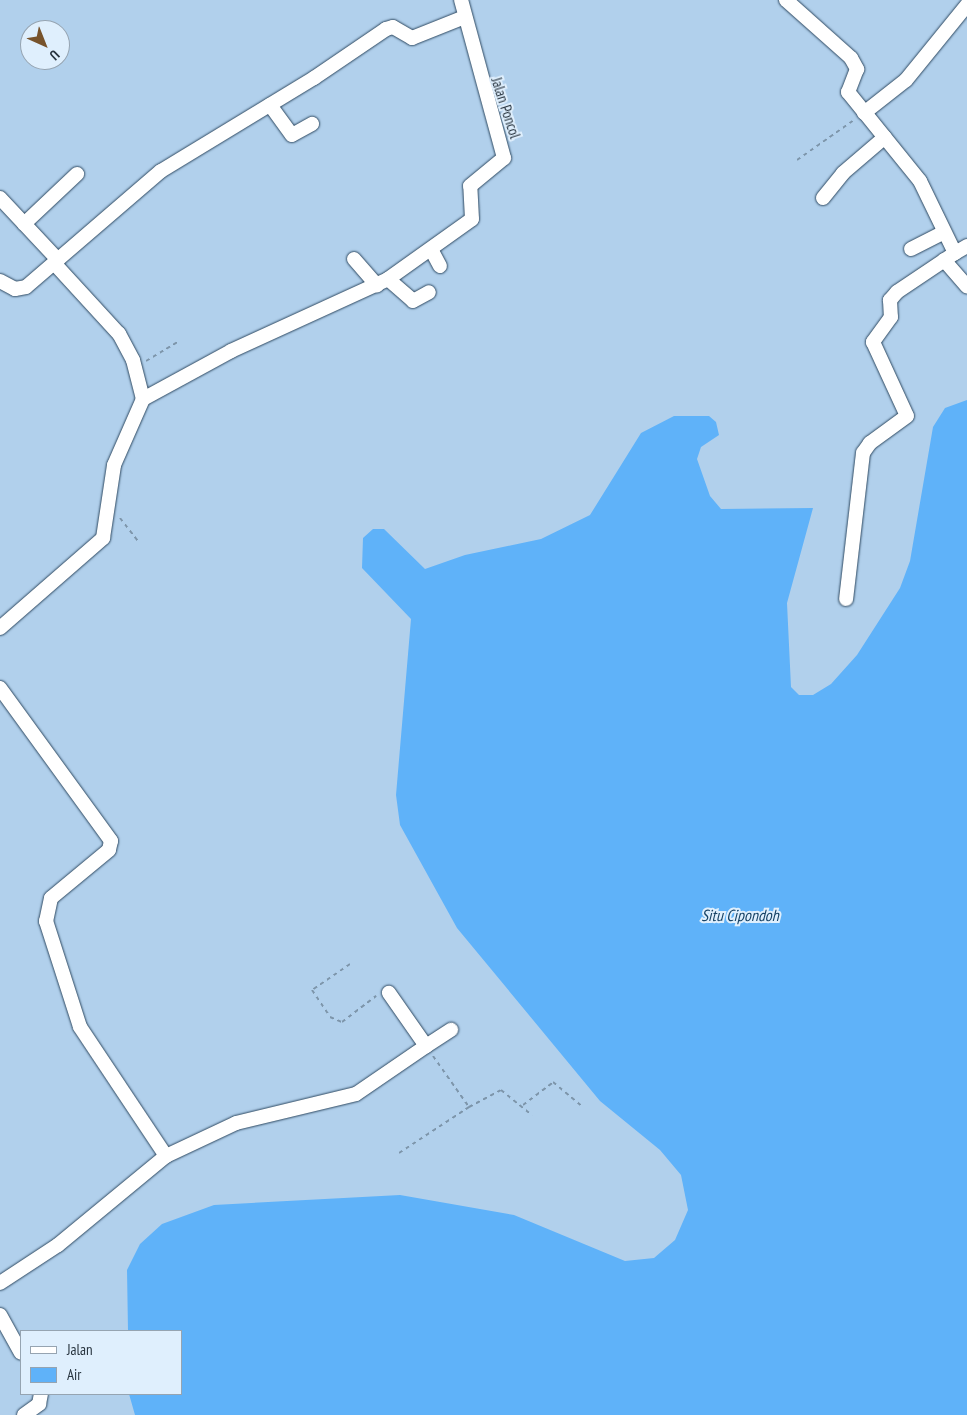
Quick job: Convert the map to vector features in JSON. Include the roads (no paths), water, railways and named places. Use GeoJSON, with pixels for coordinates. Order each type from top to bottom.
{"type":"FeatureCollection","features":[{"type":"Feature","properties":{"kind":"street","name":"Jalan Poncol"},"geometry":{"type":"LineString","coordinates":[[432,250],[472,219],[470,186],[504,158],[462,18],[461,0]]}},
{"type":"Feature","properties":{"kind":"street"},"geometry":{"type":"LineString","coordinates":[[786,0],[851,58],[856,72],[846,89],[920,181],[955,253],[967,286]]}},
{"type":"Feature","properties":{"kind":"street"},"geometry":{"type":"LineString","coordinates":[[864,113],[906,80],[967,5]]}},
{"type":"Feature","properties":{"kind":"street"},"geometry":{"type":"LineString","coordinates":[[0,281],[21,289],[56,262],[162,171],[270,105],[386,29],[393,27],[412,38],[462,18]]}},
{"type":"Feature","properties":{"kind":"street"},"geometry":{"type":"LineString","coordinates":[[270,105],[292,135],[312,124]]}},
{"type":"Feature","properties":{"kind":"street"},"geometry":{"type":"LineString","coordinates":[[823,198],[843,173],[885,136]]}},
{"type":"Feature","properties":{"kind":"street"},"geometry":{"type":"LineString","coordinates":[[24,224],[77,174]]}},
{"type":"Feature","properties":{"kind":"street"},"geometry":{"type":"LineString","coordinates":[[0,198],[120,334],[136,367],[144,399]]}},
{"type":"Feature","properties":{"kind":"street"},"geometry":{"type":"LineString","coordinates":[[911,249],[944,232]]}},
{"type":"Feature","properties":{"kind":"street"},"geometry":{"type":"LineString","coordinates":[[0,628],[96,547],[105,530],[107,503],[114,465],[144,399],[239,347],[382,282],[432,250],[440,266]]}},
{"type":"Feature","properties":{"kind":"street"},"geometry":{"type":"LineString","coordinates":[[846,599],[858,524],[863,453],[870,443],[907,416],[873,342],[891,317],[890,300],[955,253]]}},
{"type":"Feature","properties":{"kind":"street"},"geometry":{"type":"LineString","coordinates":[[354,259],[382,282],[412,301],[429,292]]}},
{"type":"Feature","properties":{"kind":"street"},"geometry":{"type":"LineString","coordinates":[[0,688],[111,841],[109,850],[51,898],[46,921],[80,1027],[166,1156]]}},
{"type":"Feature","properties":{"kind":"street"},"geometry":{"type":"LineString","coordinates":[[389,993],[426,1046]]}},
{"type":"Feature","properties":{"kind":"street"},"geometry":{"type":"LineString","coordinates":[[0,1284],[58,1244],[166,1156],[236,1123],[356,1094],[451,1030]]}},
{"type":"Feature","properties":{"kind":"street"},"geometry":{"type":"LineString","coordinates":[[0,1315],[20,1351]]}},
{"type":"Feature","properties":{"kind":"street"},"geometry":{"type":"LineString","coordinates":[[24,1415],[42,1404]]}},
{"type":"Feature","properties":{"kind":"water","name":"Situ Cipondoh"},"geometry":{"type":"Polygon","coordinates":[[[967,400],[967,1415],[135,1415],[129,1395],[182,1395],[182,1330],[128,1330],[127,1270],[140,1244],[162,1224],[214,1205],[400,1195],[514,1215],[625,1261],[654,1258],[675,1240],[688,1210],[681,1175],[660,1150],[600,1101],[457,928],[400,825],[396,795],[411,619],[362,568],[363,538],[373,529],[384,529],[425,569],[465,555],[541,539],[590,515],[641,433],[674,416],[709,416],[716,422],[719,435],[701,447],[697,459],[710,496],[721,509],[813,508],[787,603],[791,687],[799,695],[813,695],[831,684],[857,655],[900,588],[910,561],[933,427],[945,408],[967,400]]]}}]}
